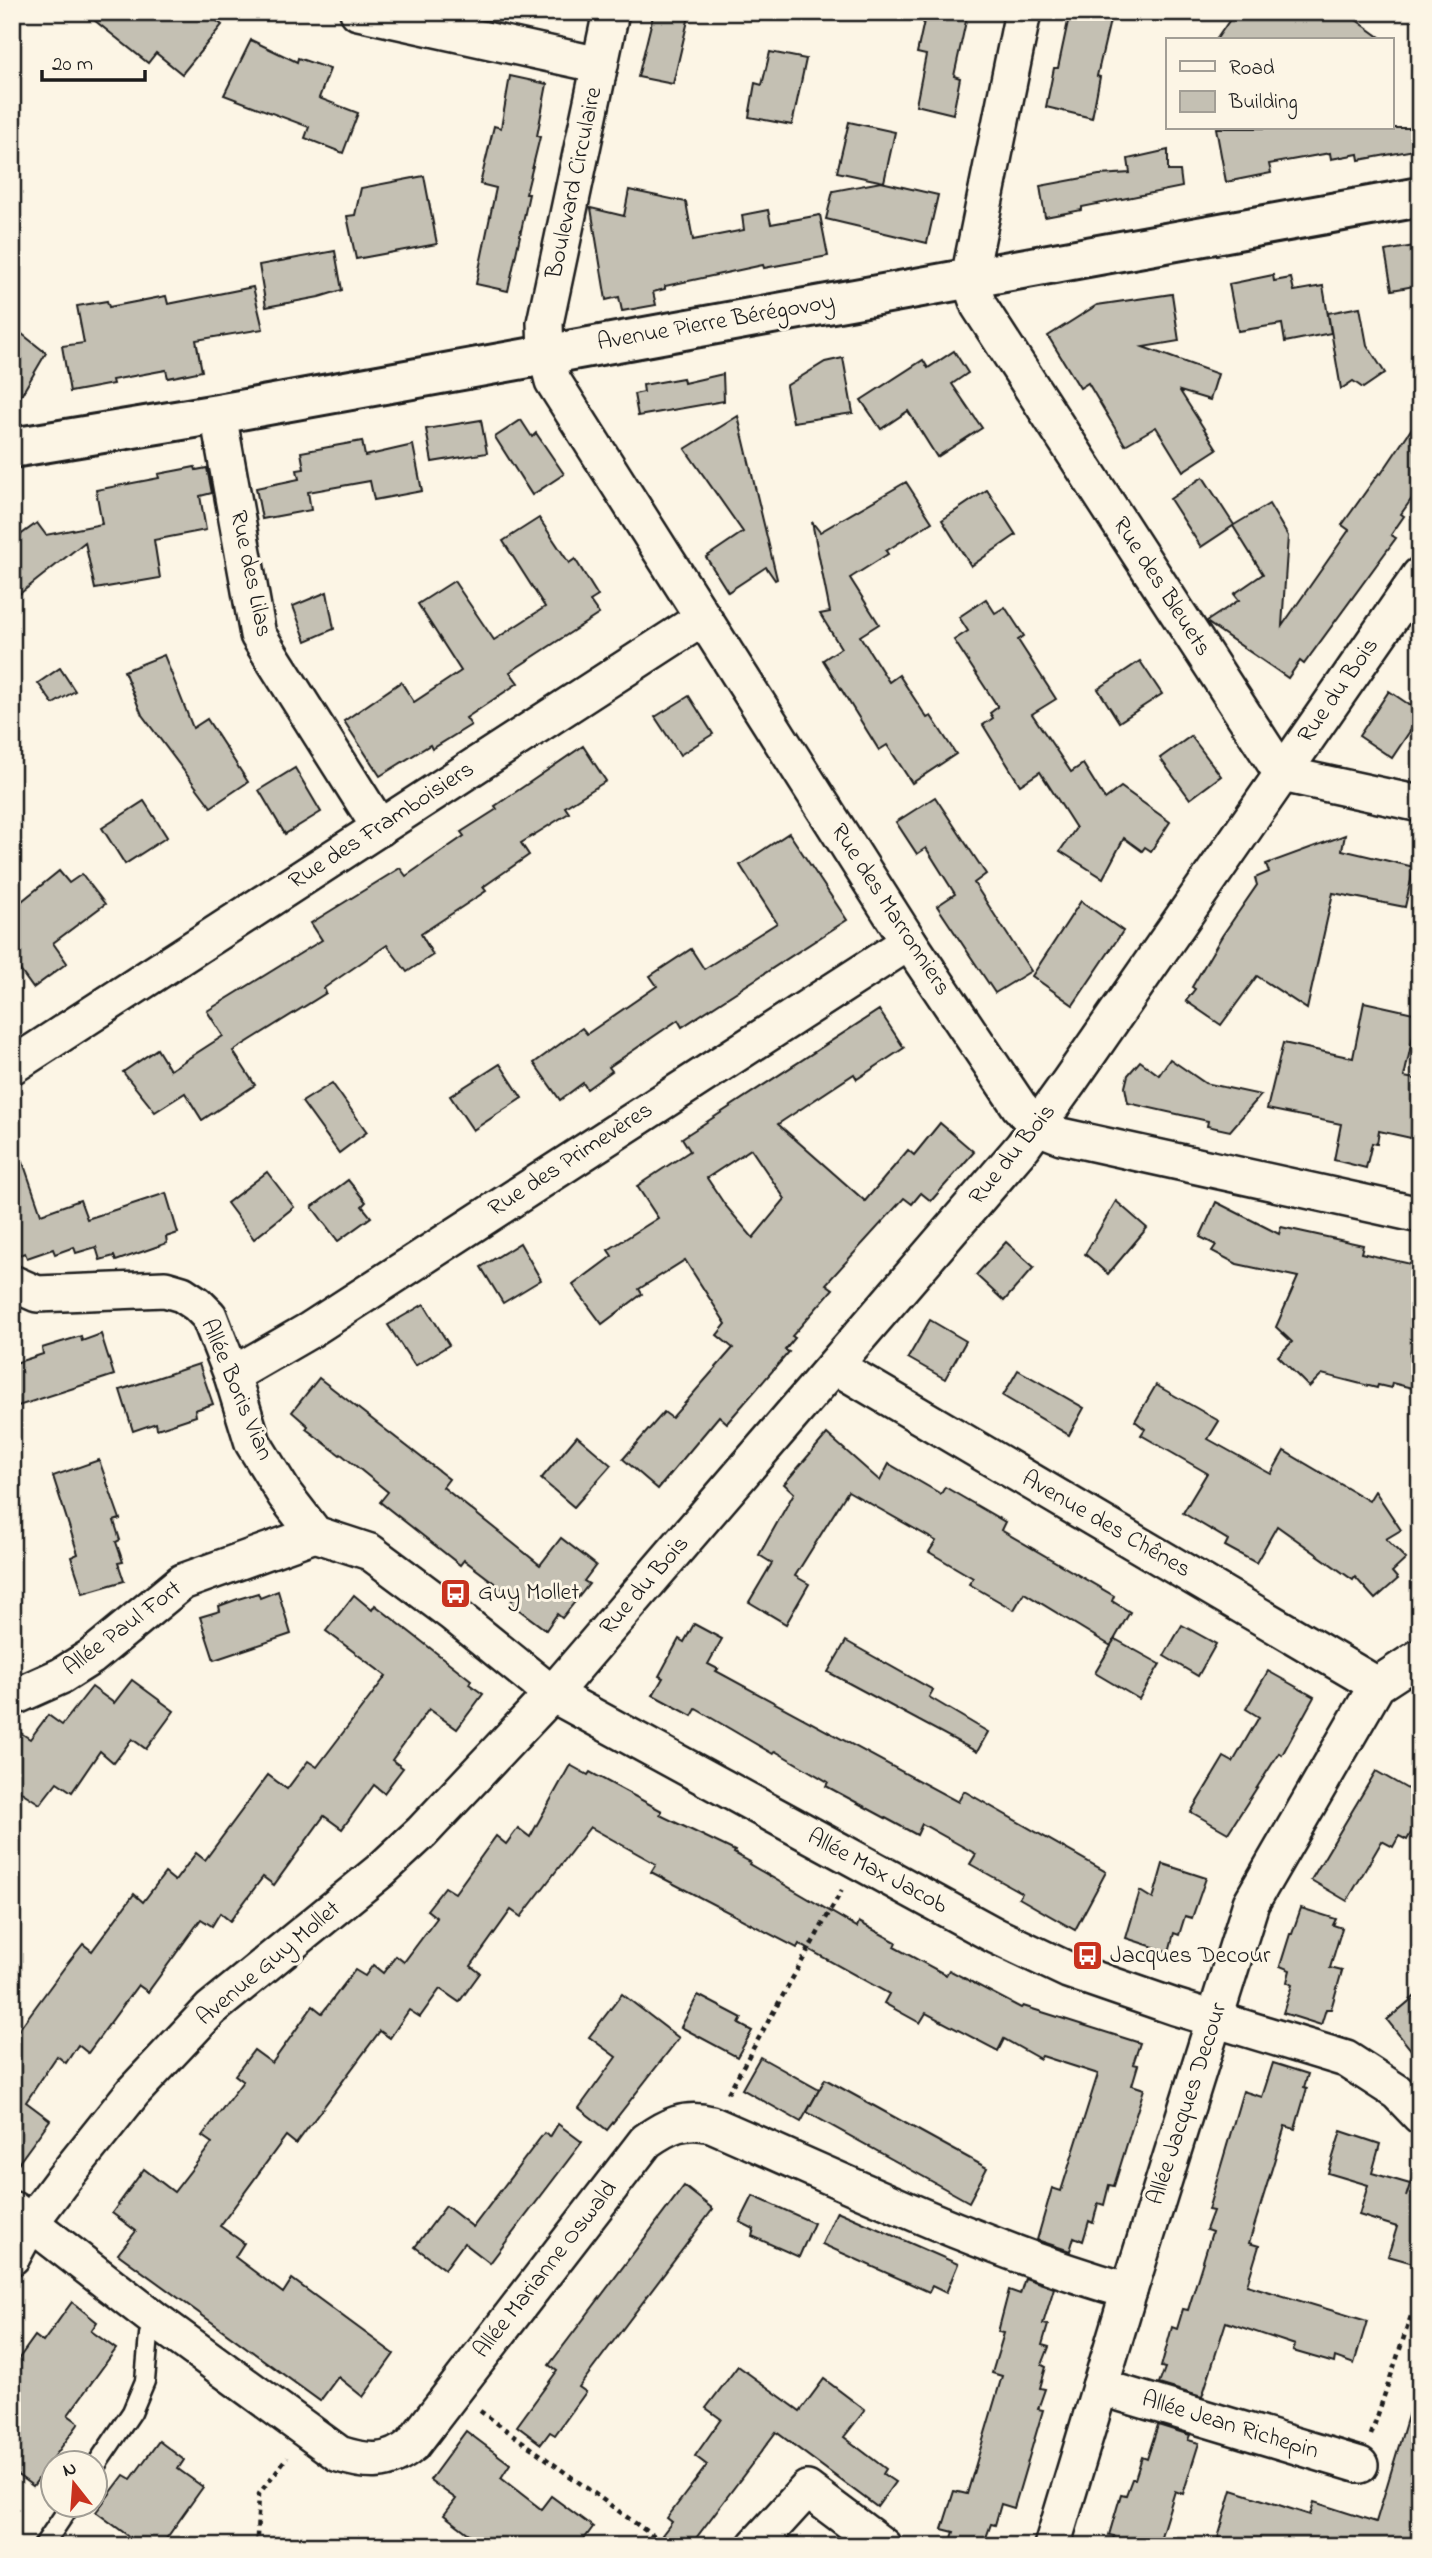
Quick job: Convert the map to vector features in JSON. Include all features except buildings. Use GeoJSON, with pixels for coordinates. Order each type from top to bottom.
{"type":"FeatureCollection","features":[{"type":"Feature","properties":{"kind":"street"},"geometry":{"type":"LineString","coordinates":[[358,12],[600,65]]}},
{"type":"Feature","properties":{"kind":"street","name":"Boulevard Circulaire"},"geometry":{"type":"LineString","coordinates":[[546,354],[545,323],[611,12]]}},
{"type":"Feature","properties":{"kind":"street"},"geometry":{"type":"LineString","coordinates":[[968,278],[1023,12]]}},
{"type":"Feature","properties":{"kind":"street","name":"Avenue Pierre Bérégovoy"},"geometry":{"type":"LineString","coordinates":[[12,448],[218,414],[1420,197]]}},
{"type":"Feature","properties":{"kind":"street","name":"Rue des Bleuets"},"geometry":{"type":"LineString","coordinates":[[968,278],[979,306],[1282,774]]}},
{"type":"Feature","properties":{"kind":"street","name":"Rue des Marronniers"},"geometry":{"type":"LineString","coordinates":[[546,354],[553,381],[909,942],[1019,1106],[1038,1127]]}},
{"type":"Feature","properties":{"kind":"street","name":"Rue des Lilas"},"geometry":{"type":"LineString","coordinates":[[218,414],[258,635],[380,828]]}},
{"type":"Feature","properties":{"kind":"street","name":"Rue du Bois"},"geometry":{"type":"LineString","coordinates":[[552,1694],[1038,1127],[1420,575]]}},
{"type":"Feature","properties":{"kind":"street","name":"Rue des Framboisiers"},"geometry":{"type":"LineString","coordinates":[[12,1066],[704,618]]}},
{"type":"Feature","properties":{"kind":"street"},"geometry":{"type":"LineString","coordinates":[[1282,774],[1420,804]]}},
{"type":"Feature","properties":{"kind":"street","name":"Rue des Primevères"},"geometry":{"type":"LineString","coordinates":[[232,1375],[310,1330],[909,942]]}},
{"type":"Feature","properties":{"kind":"street"},"geometry":{"type":"LineString","coordinates":[[1038,1127],[1061,1136],[1420,1215]]}},
{"type":"Feature","properties":{"kind":"street","name":"Allée Boris Vian"},"geometry":{"type":"LineString","coordinates":[[12,1283],[37,1294],[165,1289],[182,1294],[197,1304],[209,1316],[232,1375],[253,1443],[285,1495],[315,1534]]}},
{"type":"Feature","properties":{"kind":"street","name":"Avenue des Chênes"},"geometry":{"type":"LineString","coordinates":[[835,1366],[1377,1685]]}},
{"type":"Feature","properties":{"kind":"street"},"geometry":{"type":"LineString","coordinates":[[315,1534],[370,1552],[452,1613],[552,1694]]}},
{"type":"Feature","properties":{"kind":"street","name":"Allée Paul Fort"},"geometry":{"type":"LineString","coordinates":[[12,1698],[61,1676],[92,1657],[182,1582],[315,1534]]}},
{"type":"Feature","properties":{"kind":"street"},"geometry":{"type":"LineString","coordinates":[[1377,1685],[1420,1657]]}},
{"type":"Feature","properties":{"kind":"street","name":"Allée Jacques Decour"},"geometry":{"type":"LineString","coordinates":[[1052,2546],[1251,1903],[1377,1685]]}},
{"type":"Feature","properties":{"kind":"street","name":"Allée Max Jacob"},"geometry":{"type":"LineString","coordinates":[[552,1694],[996,1937],[1068,1970],[1346,2059],[1398,2092],[1420,2116]]}},
{"type":"Feature","properties":{"kind":"street","name":"Avenue Guy Mollet"},"geometry":{"type":"LineString","coordinates":[[12,2257],[22,2216],[211,2009],[380,1871],[422,1832],[552,1694]]}},
{"type":"Feature","properties":{"kind":"street","name":"Allée Marianne Oswald"},"geometry":{"type":"LineString","coordinates":[[22,2216],[307,2431],[339,2454],[360,2461],[399,2456],[412,2445],[646,2141],[660,2130],[677,2123],[697,2120],[711,2124],[990,2244],[1129,2291]]}},
{"type":"Feature","properties":{"kind":"street","name":"Allée Jean Richepin"},"geometry":{"type":"LineString","coordinates":[[1100,2387],[1360,2465]]}},
{"type":"Feature","properties":{"kind":"street"},"geometry":{"type":"LineString","coordinates":[[755,2546],[807,2490],[884,2546]]}},
{"type":"Feature","properties":{"kind":"lane"},"geometry":{"type":"LineString","coordinates":[[106,2450],[132,2412],[145,2381],[149,2335],[157,2320]]}},
{"type":"Feature","properties":{"kind":"lane"},"geometry":{"type":"LineString","coordinates":[[43,2546],[59,2520]]}},
{"type":"Feature","properties":{"kind":"path"},"geometry":{"type":"LineString","coordinates":[[711,2124],[858,1862]]}},
{"type":"Feature","properties":{"kind":"path"},"geometry":{"type":"LineString","coordinates":[[1360,2465],[1411,2316],[1420,2312]]}},
{"type":"Feature","properties":{"kind":"path"},"geometry":{"type":"LineString","coordinates":[[453,2391],[667,2546]]}},
{"type":"Feature","properties":{"kind":"path"},"geometry":{"type":"LineString","coordinates":[[264,2546],[257,2536],[259,2494],[307,2431]]}},
{"type":"Feature","properties":{"kind":"place","name":"Guy Mollet"},"geometry":{"type":"Point","coordinates":[455,1593]}},
{"type":"Feature","properties":{"kind":"place","name":"Jacques Decour"},"geometry":{"type":"Point","coordinates":[1087,1956]}}]}
